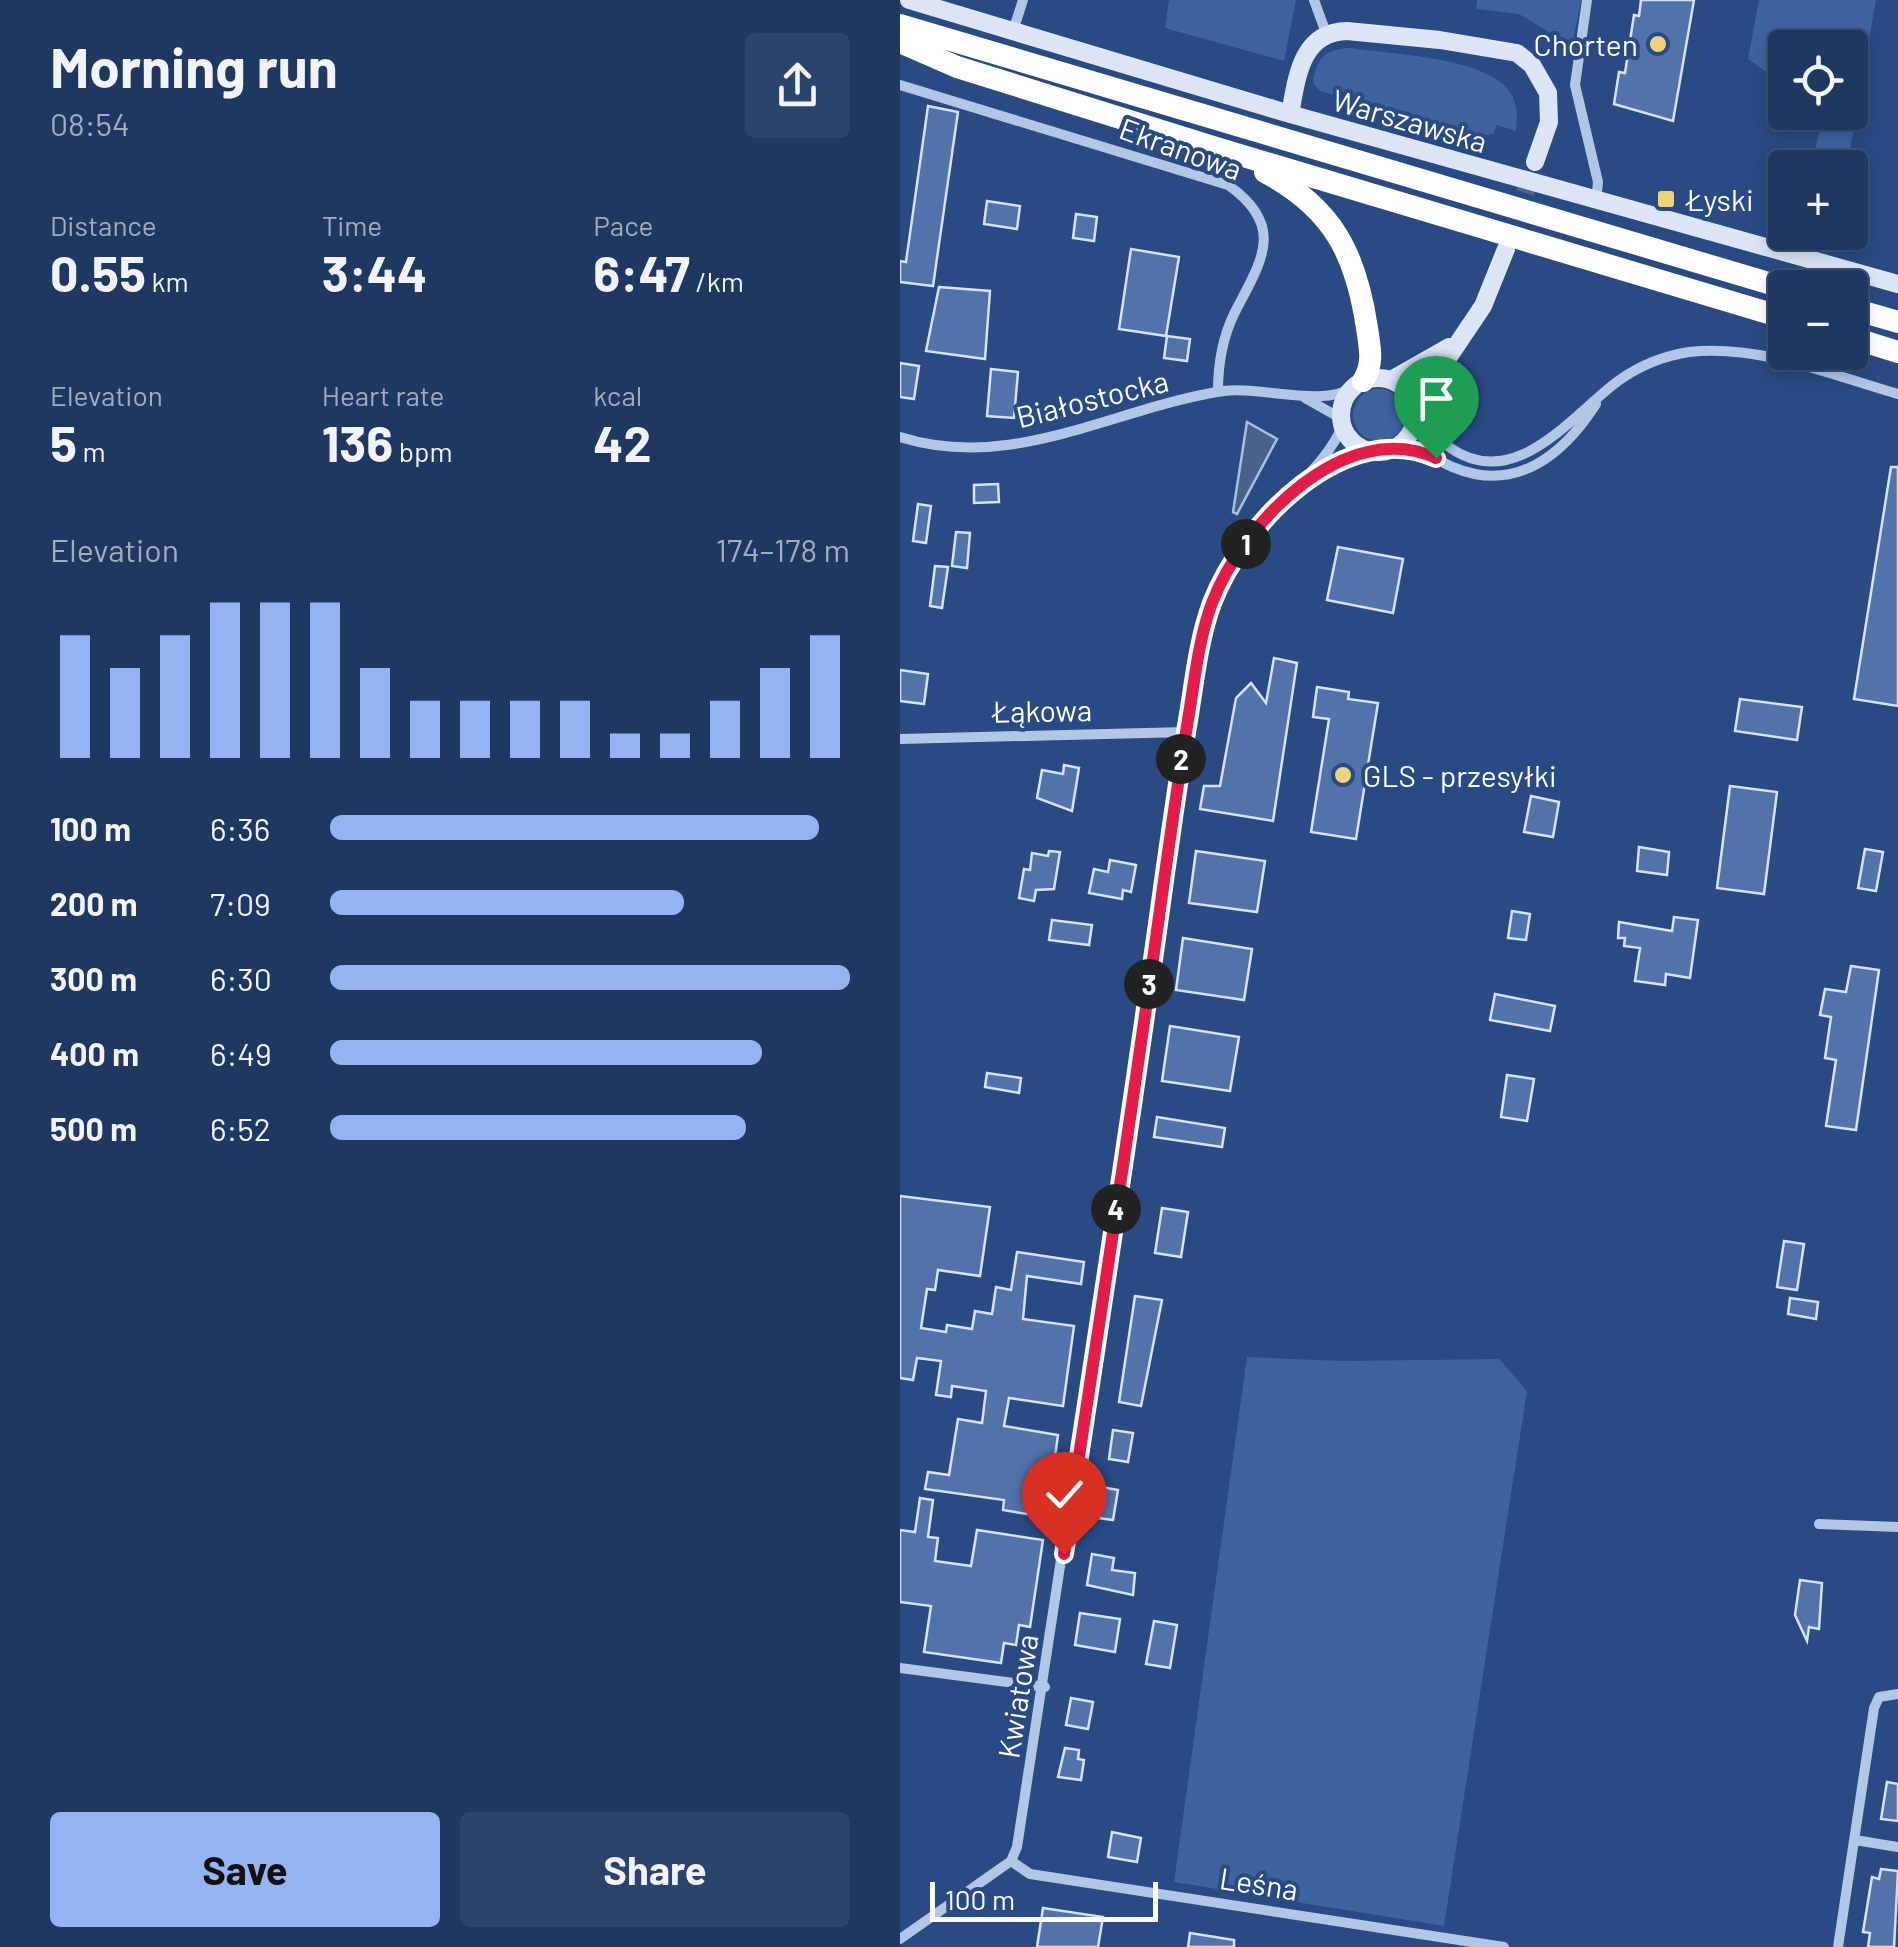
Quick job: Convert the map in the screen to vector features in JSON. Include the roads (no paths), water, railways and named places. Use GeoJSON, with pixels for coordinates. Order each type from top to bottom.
{"type":"FeatureCollection","features":[{"type":"Feature","properties":{"kind":"highway"},"geometry":{"type":"LineString","coordinates":[[900,25],[1768,283]]}},
{"type":"Feature","properties":{"kind":"highway"},"geometry":{"type":"LineString","coordinates":[[900,42],[958,67],[1213,147],[1768,313]]}},
{"type":"Feature","properties":{"kind":"highway"},"geometry":{"type":"LineString","coordinates":[[1213,147],[1294,188],[1318,208],[1347,249],[1363,299],[1371,354],[1358,384]]}},
{"type":"Feature","properties":{"kind":"highway"},"geometry":{"type":"LineString","coordinates":[[1868,313],[1898,322]]}},
{"type":"Feature","properties":{"kind":"highway"},"geometry":{"type":"LineString","coordinates":[[1868,343],[1898,352]]}},
{"type":"Feature","properties":{"kind":"street","name":"Warszawska"},"geometry":{"type":"LineString","coordinates":[[909,0],[1596,202],[1898,284]]}},
{"type":"Feature","properties":{"kind":"street"},"geometry":{"type":"LineString","coordinates":[[1013,31],[1023,0]]}},
{"type":"Feature","properties":{"kind":"street"},"geometry":{"type":"LineString","coordinates":[[1314,0],[1326,33]]}},
{"type":"Feature","properties":{"kind":"street"},"geometry":{"type":"LineString","coordinates":[[1587,0],[1575,85],[1598,182],[1596,202]]}},
{"type":"Feature","properties":{"kind":"street"},"geometry":{"type":"LineString","coordinates":[[1290,114],[1302,60],[1326,33],[1347,31],[1440,40],[1517,53],[1532,66],[1548,93],[1549,122],[1535,162]]}},
{"type":"Feature","properties":{"kind":"street","name":"Ekranowa"},"geometry":{"type":"LineString","coordinates":[[900,85],[1228,185],[1245,197],[1257,213],[1264,233],[1264,253],[1224,342],[1218,391]]}},
{"type":"Feature","properties":{"kind":"street"},"geometry":{"type":"LineString","coordinates":[[1388,449],[1410,434],[1430,380],[1466,335],[1492,290],[1506,249]]}},
{"type":"Feature","properties":{"kind":"street"},"geometry":{"type":"LineString","coordinates":[[1466,335],[1391,380],[1358,384],[1344,402],[1342,422],[1353,441],[1388,449],[1415,448],[1476,474],[1515,474],[1537,467],[1556,453],[1580,429],[1602,395]]}},
{"type":"Feature","properties":{"kind":"street"},"geometry":{"type":"LineString","coordinates":[[1391,380],[1406,390],[1425,430],[1454,451],[1467,457],[1502,460],[1534,451],[1633,371],[1667,356],[1726,351],[1756,354],[1898,394]]}},
{"type":"Feature","properties":{"kind":"street","name":"Białostocka"},"geometry":{"type":"LineString","coordinates":[[900,438],[984,447],[1032,442],[1218,391],[1339,395],[1358,384]]}},
{"type":"Feature","properties":{"kind":"street","name":"Białostocka"},"geometry":{"type":"LineString","coordinates":[[1294,393],[1342,422]]}},
{"type":"Feature","properties":{"kind":"street","name":"Kwiatowa"},"geometry":{"type":"LineString","coordinates":[[1010,1861],[1018,1848],[1045,1688],[1202,639],[1214,600],[1246,543],[1330,447],[1342,422]]}},
{"type":"Feature","properties":{"kind":"street","name":"Kwiatowa"},"geometry":{"type":"LineString","coordinates":[[1290,494],[1350,455],[1388,449]]}},
{"type":"Feature","properties":{"kind":"street","name":"Łąkowa"},"geometry":{"type":"LineString","coordinates":[[900,738],[1186,732]]}},
{"type":"Feature","properties":{"kind":"street"},"geometry":{"type":"LineString","coordinates":[[1819,1524],[1898,1527]]}},
{"type":"Feature","properties":{"kind":"street"},"geometry":{"type":"LineString","coordinates":[[900,1668],[1045,1688]]}},
{"type":"Feature","properties":{"kind":"street"},"geometry":{"type":"LineString","coordinates":[[1838,1947],[1874,1708],[1879,1696],[1898,1694]]}},
{"type":"Feature","properties":{"kind":"street"},"geometry":{"type":"LineString","coordinates":[[1855,1840],[1898,1847]]}},
{"type":"Feature","properties":{"kind":"street"},"geometry":{"type":"LineString","coordinates":[[900,1939],[1010,1861]]}},
{"type":"Feature","properties":{"kind":"street","name":"Leśna"},"geometry":{"type":"LineString","coordinates":[[1010,1861],[1030,1874],[1504,1947]]}},
{"type":"Feature","properties":{"kind":"tunnel"},"geometry":{"type":"LineString","coordinates":[[1508,244],[1533,169]]}},
{"type":"Feature","properties":{"kind":"place","name":"Chorten"},"geometry":{"type":"Point","coordinates":[1658,44]}},
{"type":"Feature","properties":{"kind":"place","name":"Łyski"},"geometry":{"type":"Point","coordinates":[1666,199]}},
{"type":"Feature","properties":{"kind":"place","name":"GLS - przesyłki"},"geometry":{"type":"Point","coordinates":[1343,775]}}]}
